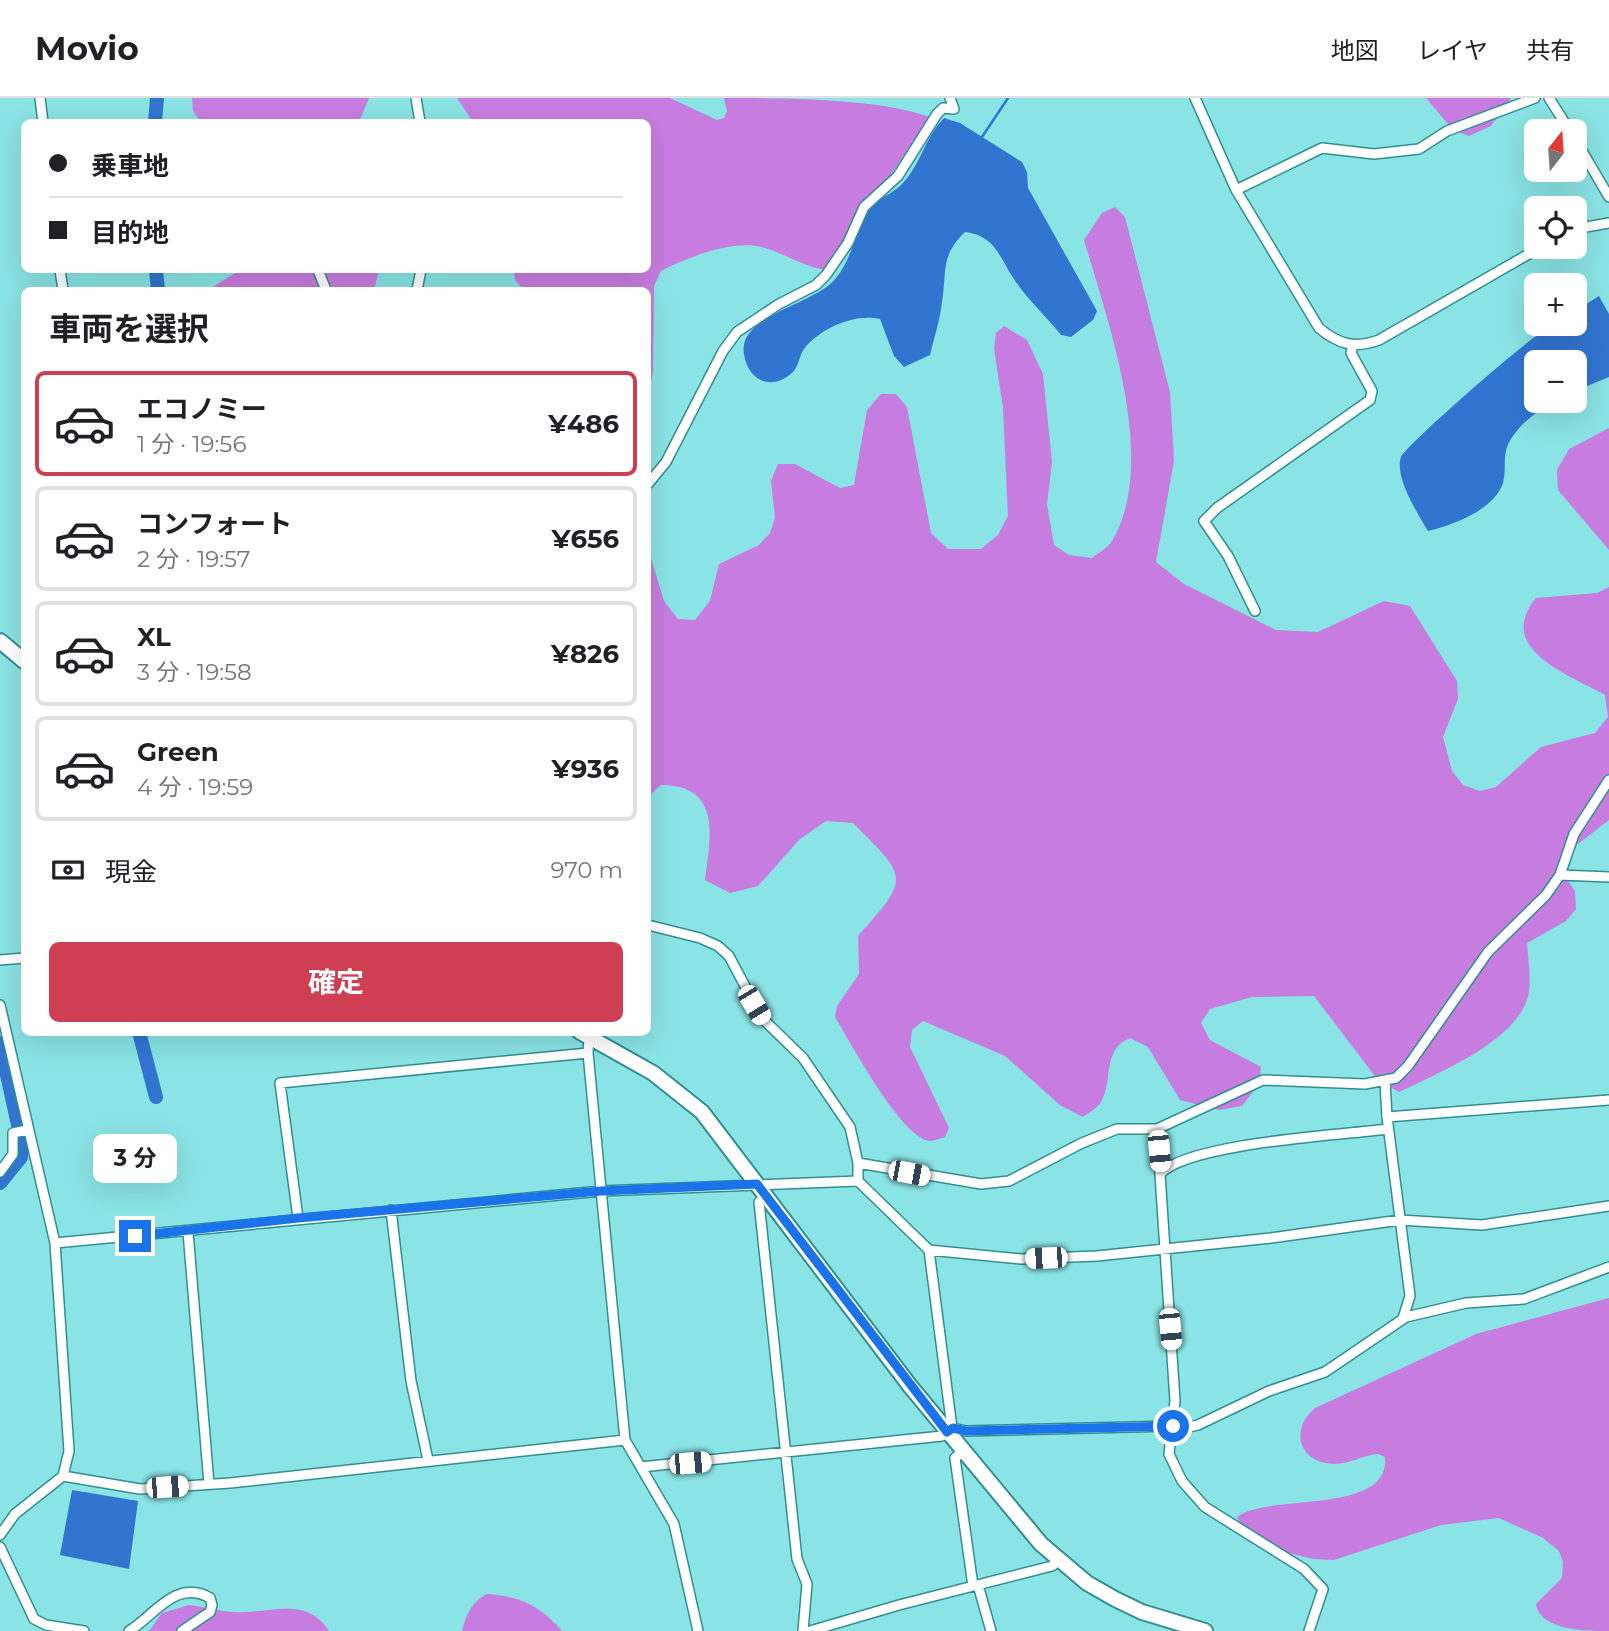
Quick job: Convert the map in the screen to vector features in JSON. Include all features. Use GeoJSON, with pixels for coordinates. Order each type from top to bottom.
{"type":"FeatureCollection","features":[{"type":"Feature","properties":{"kind":"main road"},"geometry":{"type":"LineString","coordinates":[[0,641],[21,658]]}},
{"type":"Feature","properties":{"kind":"main road"},"geometry":{"type":"LineString","coordinates":[[587,1036],[653,1073],[687,1098],[950,1430],[963,1451],[1024,1526],[1059,1560],[1115,1599],[1142,1612],[1205,1631]]}},
{"type":"Feature","properties":{"kind":"street"},"geometry":{"type":"LineString","coordinates":[[40,98],[43,119]]}},
{"type":"Feature","properties":{"kind":"street"},"geometry":{"type":"LineString","coordinates":[[416,98],[420,119]]}},
{"type":"Feature","properties":{"kind":"street"},"geometry":{"type":"LineString","coordinates":[[651,480],[666,462],[723,351],[737,332],[779,304],[807,291],[827,275],[852,235],[864,207],[898,176],[937,114],[943,108],[954,109],[950,98]]}},
{"type":"Feature","properties":{"kind":"street"},"geometry":{"type":"LineString","coordinates":[[1195,98],[1236,190],[1319,328],[1333,339],[1353,345],[1379,340],[1524,257]]}},
{"type":"Feature","properties":{"kind":"street"},"geometry":{"type":"LineString","coordinates":[[1236,190],[1322,148],[1374,154],[1419,149],[1447,131],[1535,98]]}},
{"type":"Feature","properties":{"kind":"street"},"geometry":{"type":"LineString","coordinates":[[1549,98],[1562,119]]}},
{"type":"Feature","properties":{"kind":"street"},"geometry":{"type":"LineString","coordinates":[[1587,159],[1609,197]]}},
{"type":"Feature","properties":{"kind":"street"},"geometry":{"type":"LineString","coordinates":[[1587,227],[1609,223]]}},
{"type":"Feature","properties":{"kind":"street"},"geometry":{"type":"LineString","coordinates":[[1255,611],[1228,556],[1204,521],[1217,508],[1370,400],[1372,391],[1351,353],[1353,345]]}},
{"type":"Feature","properties":{"kind":"street"},"geometry":{"type":"LineString","coordinates":[[858,1164],[994,1184],[1009,1181],[1082,1143],[1117,1129],[1157,1129],[1263,1080],[1299,1079],[1351,1084],[1396,1078],[1408,1066],[1456,993],[1488,953],[1546,895],[1560,875],[1574,834],[1609,780]]}},
{"type":"Feature","properties":{"kind":"street"},"geometry":{"type":"LineString","coordinates":[[1560,875],[1609,877]]}},
{"type":"Feature","properties":{"kind":"street"},"geometry":{"type":"LineString","coordinates":[[651,926],[700,938],[718,946],[729,956],[762,1018],[803,1058],[850,1128],[858,1164],[858,1181],[929,1250],[1021,1259],[1163,1250],[1399,1220],[1482,1225],[1609,1206]]}},
{"type":"Feature","properties":{"kind":"street"},"geometry":{"type":"LineString","coordinates":[[0,960],[21,958]]}},
{"type":"Feature","properties":{"kind":"street"},"geometry":{"type":"LineString","coordinates":[[0,1005],[55,1243],[68,1438],[63,1476],[15,1514],[0,1535]]}},
{"type":"Feature","properties":{"kind":"street"},"geometry":{"type":"LineString","coordinates":[[585,1036],[625,1440],[674,1524],[698,1631]]}},
{"type":"Feature","properties":{"kind":"street"},"geometry":{"type":"LineString","coordinates":[[298,1218],[279,1083],[588,1053]]}},
{"type":"Feature","properties":{"kind":"street"},"geometry":{"type":"LineString","coordinates":[[1385,1081],[1388,1129],[1410,1296],[1403,1318]]}},
{"type":"Feature","properties":{"kind":"street"},"geometry":{"type":"LineString","coordinates":[[1387,1117],[1609,1100]]}},
{"type":"Feature","properties":{"kind":"street"},"geometry":{"type":"LineString","coordinates":[[1157,1129],[1173,1376],[1173,1426],[1169,1454],[1193,1495],[1223,1520],[1304,1569],[1323,1589],[1310,1631]]}},
{"type":"Feature","properties":{"kind":"street"},"geometry":{"type":"LineString","coordinates":[[1161,1173],[1170,1164],[1231,1148],[1388,1129]]}},
{"type":"Feature","properties":{"kind":"street"},"geometry":{"type":"LineString","coordinates":[[0,1172],[12,1154],[13,1133],[27,1130]]}},
{"type":"Feature","properties":{"kind":"street"},"geometry":{"type":"LineString","coordinates":[[55,1243],[601,1191],[858,1181]]}},
{"type":"Feature","properties":{"kind":"street"},"geometry":{"type":"LineString","coordinates":[[767,1197],[759,1202],[797,1559],[807,1584],[803,1631]]}},
{"type":"Feature","properties":{"kind":"street"},"geometry":{"type":"LineString","coordinates":[[391,1210],[411,1381],[428,1460]]}},
{"type":"Feature","properties":{"kind":"street"},"geometry":{"type":"LineString","coordinates":[[187,1232],[208,1484]]}},
{"type":"Feature","properties":{"kind":"street"},"geometry":{"type":"LineString","coordinates":[[929,1250],[950,1430]]}},
{"type":"Feature","properties":{"kind":"street"},"geometry":{"type":"LineString","coordinates":[[641,1467],[942,1436],[950,1430],[1173,1426],[1175,1430],[1198,1425],[1269,1391],[1311,1379],[1339,1364],[1403,1318],[1466,1303],[1524,1299],[1609,1267]]}},
{"type":"Feature","properties":{"kind":"street"},"geometry":{"type":"LineString","coordinates":[[63,1476],[140,1489],[625,1440]]}},
{"type":"Feature","properties":{"kind":"street"},"geometry":{"type":"LineString","coordinates":[[963,1451],[955,1458],[976,1585],[991,1631]]}},
{"type":"Feature","properties":{"kind":"street"},"geometry":{"type":"LineString","coordinates":[[0,1547],[34,1619],[46,1625],[84,1631]]}},
{"type":"Feature","properties":{"kind":"street"},"geometry":{"type":"LineString","coordinates":[[810,1631],[1052,1566],[1059,1560]]}},
{"type":"Feature","properties":{"kind":"street"},"geometry":{"type":"LineString","coordinates":[[129,1631],[158,1605],[178,1594],[198,1593],[210,1598],[210,1612],[182,1631]]}},
{"type":"Feature","properties":{"kind":"shaded area"},"geometry":{"type":"Polygon","coordinates":[[[192,98],[369,98],[360,119],[199,119],[193,111],[192,98]]]}},
{"type":"Feature","properties":{"kind":"shaded area"},"geometry":{"type":"Polygon","coordinates":[[[457,98],[670,98],[717,120],[724,118],[727,111],[724,98],[801,99],[884,106],[930,117],[890,176],[858,209],[849,235],[825,270],[750,245],[710,251],[661,271],[654,286],[651,383],[651,287],[521,287],[515,280],[514,273],[651,273],[651,119],[471,119],[457,98]]]}},
{"type":"Feature","properties":{"kind":"shaded area"},"geometry":{"type":"Polygon","coordinates":[[[1426,98],[1511,98],[1491,126],[1469,136],[1453,130],[1426,98]]]}},
{"type":"Feature","properties":{"kind":"shaded area"},"geometry":{"type":"Polygon","coordinates":[[[1115,207],[1125,217],[1170,392],[1174,461],[1156,562],[1184,584],[1276,630],[1318,632],[1384,601],[1410,606],[1457,681],[1458,699],[1443,737],[1452,771],[1463,785],[1480,791],[1496,787],[1541,747],[1595,733],[1608,717],[1605,695],[1573,679],[1541,658],[1530,646],[1524,632],[1525,616],[1536,598],[1597,593],[1609,587],[1609,820],[1561,857],[1560,869],[1575,891],[1576,909],[1566,921],[1527,943],[1529,992],[1523,1009],[1511,1025],[1476,1053],[1399,1092],[1377,1079],[1314,996],[1252,997],[1210,1009],[1201,1023],[1210,1040],[1261,1067],[1259,1084],[1242,1106],[1219,1110],[1180,1100],[1148,1047],[1130,1038],[1115,1050],[1101,1102],[1083,1117],[1060,1105],[1005,1056],[923,1021],[912,1030],[910,1047],[949,1128],[945,1137],[930,1141],[918,1136],[891,1107],[835,1017],[837,1006],[859,974],[858,936],[894,889],[896,878],[893,867],[853,823],[826,821],[800,839],[758,886],[730,893],[705,880],[710,832],[703,804],[695,794],[681,787],[661,785],[651,794],[651,558],[664,601],[678,619],[695,620],[710,601],[719,564],[759,545],[770,533],[775,518],[771,481],[778,464],[795,464],[840,488],[854,485],[867,410],[881,394],[896,394],[907,407],[931,533],[948,549],[981,549],[998,535],[1008,516],[1003,408],[994,349],[996,333],[1004,326],[1027,340],[1043,374],[1052,462],[1047,504],[1054,545],[1069,555],[1092,558],[1103,550],[1112,541],[1125,509],[1131,472],[1125,392],[1116,350],[1084,240],[1102,213],[1115,207]]]}},
{"type":"Feature","properties":{"kind":"shaded area"},"geometry":{"type":"Polygon","coordinates":[[[235,273],[378,273],[375,287],[213,287],[235,273]]]}},
{"type":"Feature","properties":{"kind":"shaded area"},"geometry":{"type":"Polygon","coordinates":[[[1609,428],[1609,550],[1558,490],[1557,470],[1569,449],[1609,428]]]}},
{"type":"Feature","properties":{"kind":"shaded area"},"geometry":{"type":"Polygon","coordinates":[[[1609,1298],[1609,1631],[1566,1628],[1546,1620],[1539,1613],[1536,1604],[1562,1578],[1563,1562],[1559,1551],[1543,1538],[1499,1518],[1441,1525],[1334,1560],[1313,1559],[1276,1550],[1243,1531],[1237,1517],[1252,1510],[1348,1496],[1368,1488],[1382,1476],[1385,1457],[1378,1454],[1335,1464],[1313,1458],[1306,1452],[1300,1435],[1307,1417],[1315,1408],[1476,1334],[1609,1298]]]}},
{"type":"Feature","properties":{"kind":"shaded area"},"geometry":{"type":"Polygon","coordinates":[[[487,1594],[510,1597],[529,1604],[546,1615],[562,1631],[462,1631],[470,1609],[477,1600],[487,1594]]]}},
{"type":"Feature","properties":{"kind":"shaded area"},"geometry":{"type":"Polygon","coordinates":[[[189,1605],[233,1612],[297,1610],[320,1620],[329,1631],[149,1631],[162,1613],[189,1605]]]}},
{"type":"Feature","properties":{"kind":"water"},"geometry":{"type":"Polygon","coordinates":[[[944,118],[960,123],[1022,162],[1027,172],[1028,188],[1097,311],[1093,320],[1071,337],[1061,335],[1019,286],[996,249],[984,238],[965,232],[952,249],[946,264],[940,315],[930,355],[904,367],[894,356],[880,319],[860,318],[828,329],[811,341],[804,349],[795,370],[785,378],[769,382],[756,377],[750,371],[744,354],[745,341],[752,329],[764,320],[812,296],[836,278],[846,262],[868,211],[908,178],[944,118]]]}},
{"type":"Feature","properties":{"kind":"water"},"geometry":{"type":"Polygon","coordinates":[[[1599,296],[1609,314],[1609,377],[1587,386],[1587,350],[1524,350],[1524,413],[1536,413],[1511,439],[1506,452],[1503,483],[1498,493],[1472,515],[1428,531],[1404,485],[1401,457],[1447,411],[1536,336],[1587,336],[1587,304],[1599,296]]]}},
{"type":"Feature","properties":{"kind":"water"},"geometry":{"type":"Polygon","coordinates":[[[72,1490],[138,1501],[129,1569],[60,1555],[72,1490]]]}},
{"type":"Feature","properties":{"kind":"waterway"},"geometry":{"type":"LineString","coordinates":[[155,119],[157,98]]}},
{"type":"Feature","properties":{"kind":"waterway"},"geometry":{"type":"LineString","coordinates":[[980,140],[1008,98]]}},
{"type":"Feature","properties":{"kind":"waterway"},"geometry":{"type":"LineString","coordinates":[[156,273],[158,287]]}},
{"type":"Feature","properties":{"kind":"waterway"},"geometry":{"type":"LineString","coordinates":[[140,1036],[156,1097]]}},
{"type":"Feature","properties":{"kind":"waterway"},"geometry":{"type":"LineString","coordinates":[[0,1043],[22,1143],[21,1157],[0,1183]]}},
{"type":"Feature","properties":{"kind":"route"},"geometry":{"type":"LineString","coordinates":[[135,1236],[298,1218],[601,1191],[757,1184],[876,1343],[947,1432],[953,1428],[966,1431],[1173,1426]]}}]}
